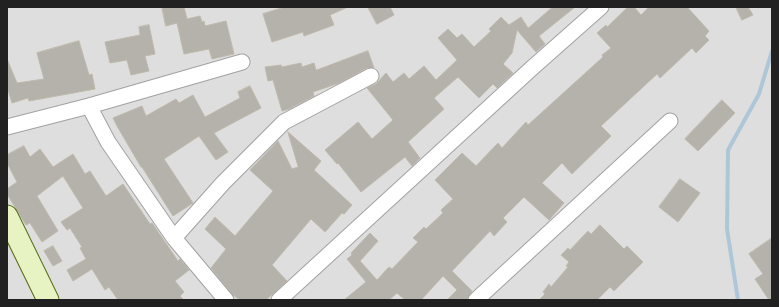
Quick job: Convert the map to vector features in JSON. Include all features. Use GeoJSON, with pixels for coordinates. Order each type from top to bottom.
{"type":"FeatureCollection","features":[{"type":"Feature","properties":{"kind":"street"},"geometry":{"type":"LineString","coordinates":[[278,300],[601,7]]}},
{"type":"Feature","properties":{"kind":"street"},"geometry":{"type":"LineString","coordinates":[[7,127],[89,106],[242,62]]}},
{"type":"Feature","properties":{"kind":"street"},"geometry":{"type":"LineString","coordinates":[[174,238],[223,183],[284,122],[370,76]]}},
{"type":"Feature","properties":{"kind":"street"},"geometry":{"type":"LineString","coordinates":[[89,106],[108,142],[174,238],[226,300]]}},
{"type":"Feature","properties":{"kind":"street"},"geometry":{"type":"LineString","coordinates":[[476,300],[670,121]]}},
{"type":"Feature","properties":{"kind":"street"},"geometry":{"type":"LineString","coordinates":[[7,216],[48,300]]}},
{"type":"Feature","properties":{"kind":"shaded area"},"geometry":{"type":"Polygon","coordinates":[[[7,7],[772,7],[772,300],[7,300],[7,7]]]}},
{"type":"Feature","properties":{"kind":"building"},"geometry":{"type":"Polygon","coordinates":[[[162,7],[184,7],[187,19],[200,16],[202,22],[204,21],[205,26],[226,21],[234,54],[212,59],[209,49],[184,54],[177,23],[166,26],[162,7]]]}},
{"type":"Feature","properties":{"kind":"building"},"geometry":{"type":"Polygon","coordinates":[[[285,7],[348,7],[330,15],[334,25],[304,36],[303,32],[272,42],[263,14],[285,7]]]}},
{"type":"Feature","properties":{"kind":"building"},"geometry":{"type":"Polygon","coordinates":[[[368,7],[390,7],[394,15],[377,24],[368,7]]]}},
{"type":"Feature","properties":{"kind":"building"},"geometry":{"type":"Polygon","coordinates":[[[553,7],[575,7],[539,36],[545,44],[536,52],[517,30],[512,53],[503,64],[513,73],[497,88],[493,84],[479,98],[458,77],[434,98],[444,109],[408,142],[420,158],[412,166],[405,157],[361,192],[338,163],[337,164],[325,150],[358,122],[372,139],[393,120],[367,88],[376,84],[386,73],[393,82],[404,73],[409,79],[424,66],[436,80],[457,60],[438,38],[448,29],[457,38],[462,34],[474,47],[491,31],[489,29],[501,17],[509,25],[521,17],[528,28],[553,7]]]}},
{"type":"Feature","properties":{"kind":"building"},"geometry":{"type":"Polygon","coordinates":[[[628,7],[634,7],[641,15],[649,7],[687,7],[709,31],[705,36],[709,40],[696,53],[692,48],[660,78],[657,74],[601,126],[611,136],[572,174],[562,163],[542,183],[564,203],[549,220],[524,197],[503,218],[507,222],[494,236],[490,231],[452,271],[472,291],[467,300],[447,300],[457,290],[443,276],[421,300],[405,300],[397,293],[389,300],[344,300],[366,282],[347,259],[370,233],[378,241],[360,261],[377,280],[389,267],[392,269],[418,242],[413,238],[424,227],[426,229],[443,213],[441,210],[453,199],[435,180],[462,153],[476,166],[498,143],[502,148],[526,122],[528,125],[611,48],[597,33],[606,25],[607,27],[628,7]]]}},
{"type":"Feature","properties":{"kind":"building"},"geometry":{"type":"Polygon","coordinates":[[[736,7],[748,7],[753,15],[742,20],[736,7]]]}},
{"type":"Feature","properties":{"kind":"building"},"geometry":{"type":"Polygon","coordinates":[[[149,25],[155,54],[145,56],[149,71],[131,75],[127,60],[110,63],[105,42],[140,35],[139,27],[149,25]]]}},
{"type":"Feature","properties":{"kind":"building"},"geometry":{"type":"Polygon","coordinates":[[[79,41],[89,75],[92,74],[95,89],[29,101],[28,98],[12,103],[7,87],[7,59],[17,83],[44,79],[37,53],[79,41]]]}},
{"type":"Feature","properties":{"kind":"building"},"geometry":{"type":"Polygon","coordinates":[[[368,51],[374,68],[367,68],[339,83],[313,92],[314,96],[282,111],[273,80],[268,81],[265,67],[281,65],[282,67],[301,63],[302,67],[314,63],[316,70],[368,51]]]}},
{"type":"Feature","properties":{"kind":"building"},"geometry":{"type":"Polygon","coordinates":[[[250,86],[261,108],[214,133],[228,152],[216,160],[199,136],[164,159],[193,203],[173,216],[141,167],[113,118],[142,106],[146,116],[176,99],[179,103],[193,95],[205,117],[240,98],[238,92],[250,86]]]}},
{"type":"Feature","properties":{"kind":"building"},"geometry":{"type":"Polygon","coordinates":[[[722,100],[735,113],[698,151],[685,139],[722,100]]]}},
{"type":"Feature","properties":{"kind":"building"},"geometry":{"type":"Polygon","coordinates":[[[288,132],[321,161],[314,170],[352,205],[344,214],[342,213],[325,232],[311,219],[272,265],[287,281],[266,300],[240,300],[233,295],[211,268],[226,249],[205,229],[215,217],[235,236],[273,191],[250,170],[278,141],[292,169],[298,167],[288,132]]]}},
{"type":"Feature","properties":{"kind":"building"},"geometry":{"type":"Polygon","coordinates":[[[24,146],[30,157],[40,149],[53,167],[73,154],[85,174],[90,171],[106,196],[123,184],[150,224],[152,223],[178,261],[180,259],[189,270],[175,281],[184,292],[180,296],[184,300],[118,300],[109,287],[105,290],[92,269],[73,281],[67,270],[86,259],[80,248],[82,247],[70,228],[67,230],[61,222],[83,208],[63,176],[37,196],[58,231],[42,242],[30,223],[26,225],[7,194],[7,189],[17,182],[7,163],[7,155],[24,146]]]}},
{"type":"Feature","properties":{"kind":"building"},"geometry":{"type":"Polygon","coordinates":[[[680,179],[700,193],[678,222],[659,207],[680,179]]]}},
{"type":"Feature","properties":{"kind":"building"},"geometry":{"type":"Polygon","coordinates":[[[600,225],[624,249],[627,246],[643,262],[614,291],[610,287],[597,300],[539,300],[545,294],[543,292],[549,284],[551,287],[568,267],[566,266],[569,262],[561,255],[568,248],[570,250],[588,231],[591,234],[600,225]]]}},
{"type":"Feature","properties":{"kind":"building"},"geometry":{"type":"Polygon","coordinates":[[[772,238],[772,300],[769,300],[755,279],[763,274],[749,254],[772,238]]]}},
{"type":"Feature","properties":{"kind":"building"},"geometry":{"type":"Polygon","coordinates":[[[53,246],[62,261],[53,266],[44,251],[53,246]]]}},
{"type":"Feature","properties":{"kind":"waterway"},"geometry":{"type":"LineString","coordinates":[[738,300],[727,229],[728,150],[759,94],[772,51]]}}]}
